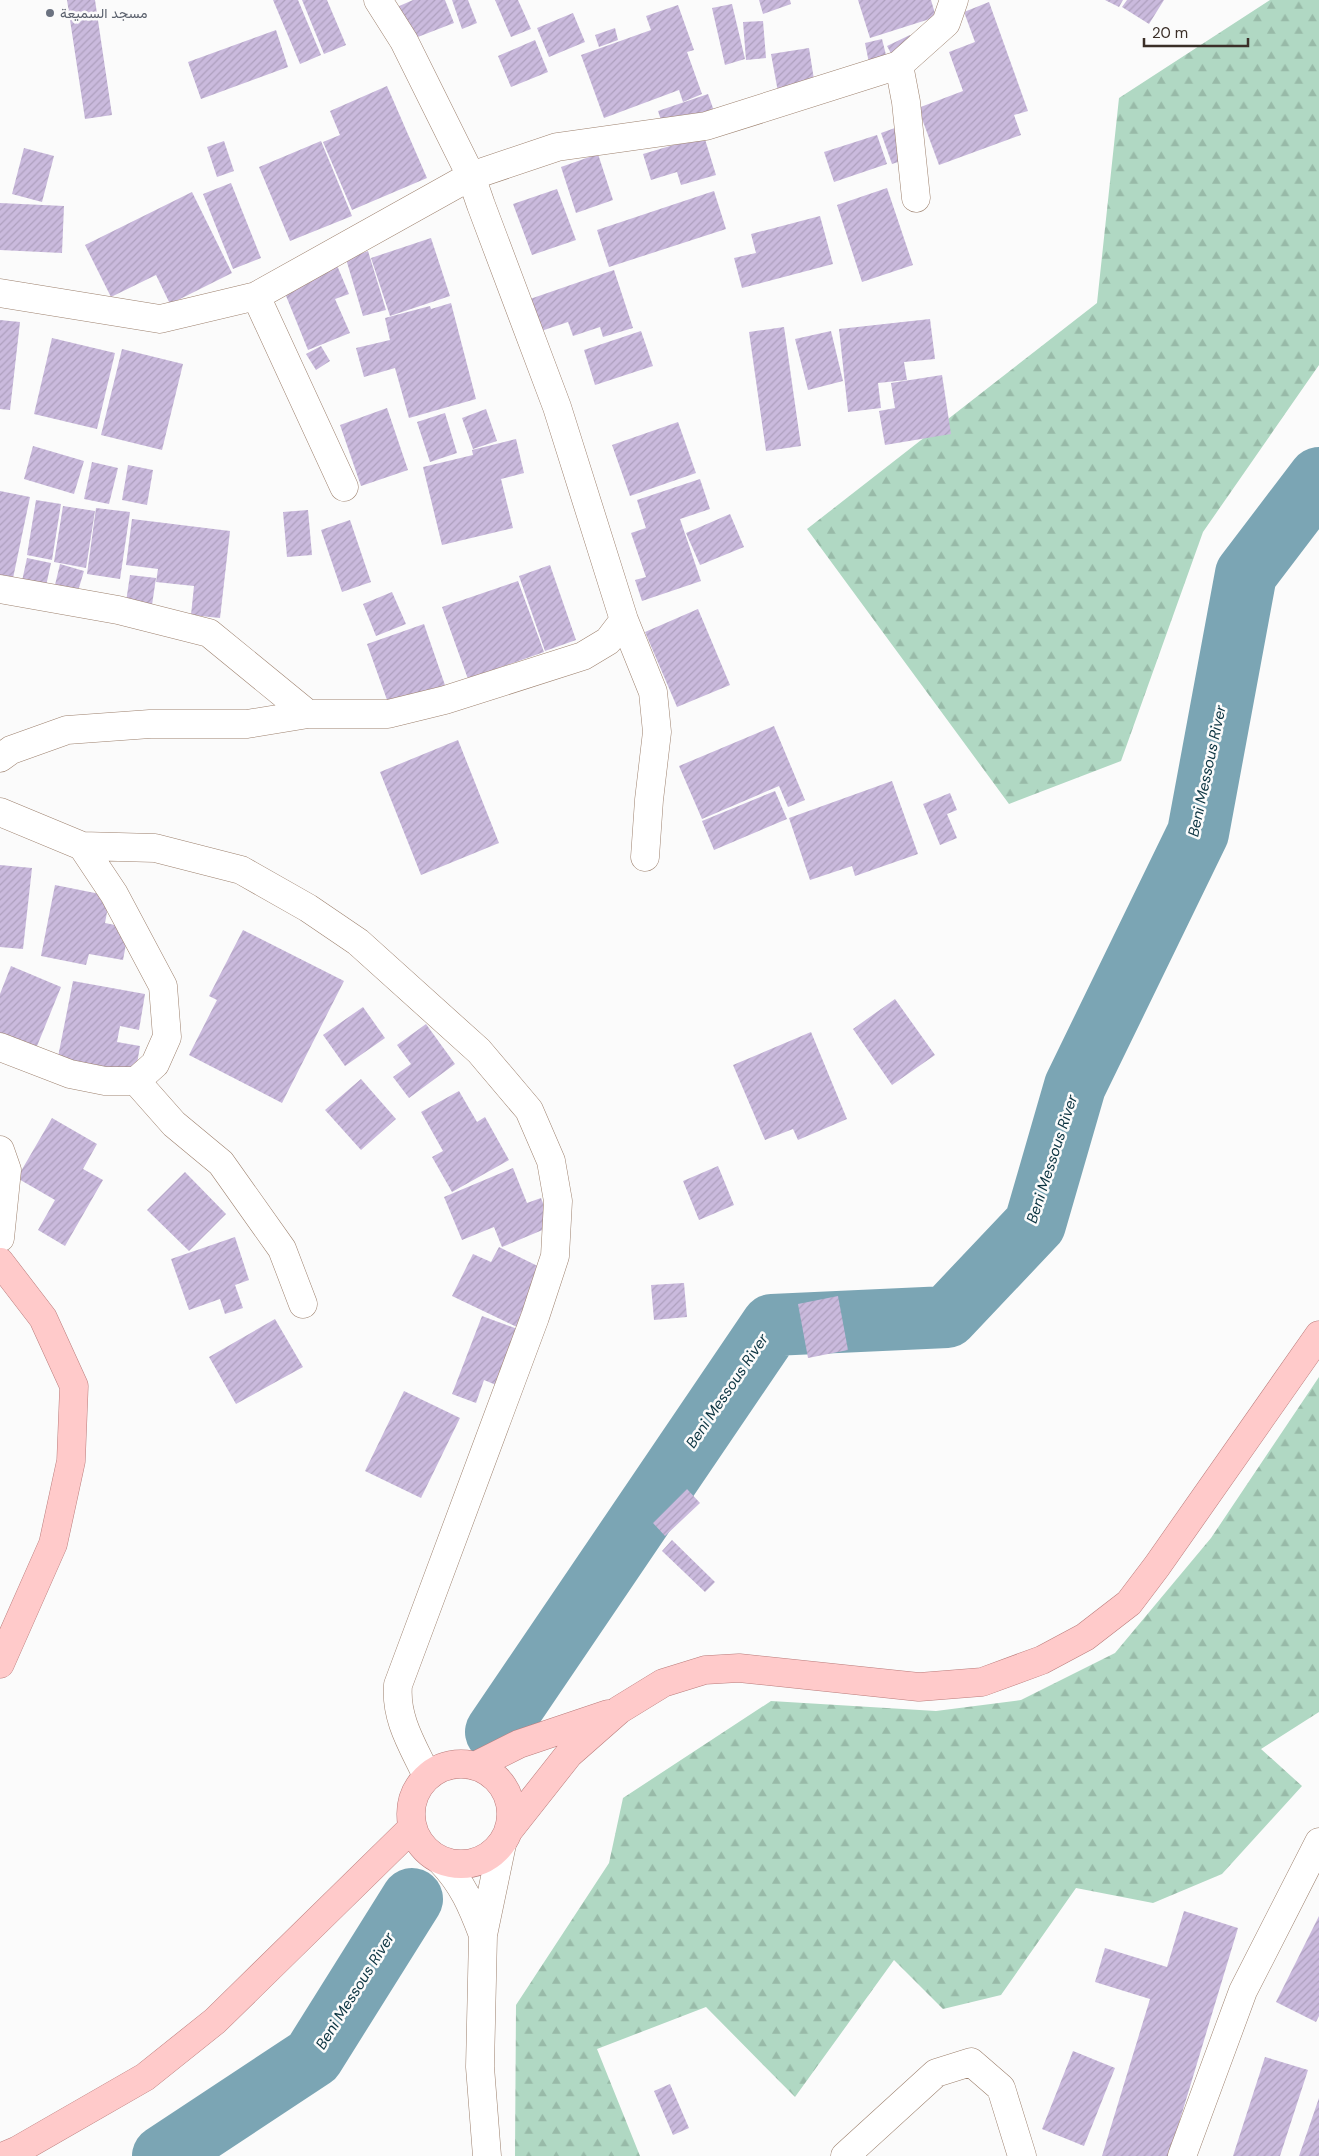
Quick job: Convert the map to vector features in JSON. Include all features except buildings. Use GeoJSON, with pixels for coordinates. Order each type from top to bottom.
{"type":"FeatureCollection","features":[{"type":"Feature","properties":{"kind":"main road"},"geometry":{"type":"LineString","coordinates":[[0,1262],[43,1318],[74,1386],[72,1461],[54,1544],[0,1664]]}},
{"type":"Feature","properties":{"kind":"main road"},"geometry":{"type":"LineString","coordinates":[[506,1837],[512,1814],[509,1798],[502,1784],[490,1772],[476,1766],[458,1764],[442,1767],[427,1776],[418,1787],[412,1800],[410,1814],[412,1828],[418,1841],[426,1852],[441,1861],[463,1865],[485,1859],[506,1837],[569,1754],[620,1710],[663,1683],[705,1670],[739,1668],[919,1687],[982,1682],[1050,1656],[1086,1637],[1129,1603],[1163,1558],[1319,1335]]}},
{"type":"Feature","properties":{"kind":"main road"},"geometry":{"type":"LineString","coordinates":[[476,1766],[519,1744],[620,1710]]}},
{"type":"Feature","properties":{"kind":"main road"},"geometry":{"type":"LineString","coordinates":[[4,2156],[18,2150],[144,2076],[215,2021],[412,1828]]}},
{"type":"Feature","properties":{"kind":"street"},"geometry":{"type":"LineString","coordinates":[[378,0],[404,41],[471,176],[558,407],[624,620],[653,692],[657,732],[645,857]]}},
{"type":"Feature","properties":{"kind":"street"},"geometry":{"type":"LineString","coordinates":[[0,293],[160,320],[256,296],[471,176],[557,147],[706,126],[899,65],[946,24],[954,0]]}},
{"type":"Feature","properties":{"kind":"street"},"geometry":{"type":"LineString","coordinates":[[899,65],[906,102],[916,198]]}},
{"type":"Feature","properties":{"kind":"street"},"geometry":{"type":"LineString","coordinates":[[256,296],[344,487]]}},
{"type":"Feature","properties":{"kind":"street"},"geometry":{"type":"LineString","coordinates":[[0,589],[118,610],[209,633],[308,714]]}},
{"type":"Feature","properties":{"kind":"street"},"geometry":{"type":"LineString","coordinates":[[0,758],[11,750],[67,730],[150,724],[247,724],[308,714],[388,714],[445,700],[583,656],[608,640],[624,620]]}},
{"type":"Feature","properties":{"kind":"street"},"geometry":{"type":"LineString","coordinates":[[0,812],[82,846],[155,848],[241,870],[308,908],[358,942],[479,1051],[529,1110],[551,1161],[558,1201],[555,1256],[535,1317],[398,1684],[396,1702],[402,1723],[427,1776]]}},
{"type":"Feature","properties":{"kind":"street"},"geometry":{"type":"LineString","coordinates":[[0,1047],[70,1074],[105,1081],[136,1081],[155,1064],[167,1037],[163,986],[114,894],[82,846]]}},
{"type":"Feature","properties":{"kind":"street"},"geometry":{"type":"LineString","coordinates":[[136,1081],[174,1124],[221,1163],[282,1249],[303,1304]]}},
{"type":"Feature","properties":{"kind":"street"},"geometry":{"type":"LineString","coordinates":[[0,1150],[8,1170],[0,1238]]}},
{"type":"Feature","properties":{"kind":"street"},"geometry":{"type":"LineString","coordinates":[[487,2156],[480,2067],[483,1935],[506,1837]]}},
{"type":"Feature","properties":{"kind":"street"},"geometry":{"type":"LineString","coordinates":[[1182,2156],[1243,1991],[1319,1842]]}},
{"type":"Feature","properties":{"kind":"street"},"geometry":{"type":"LineString","coordinates":[[441,1861],[459,1881],[483,1935]]}},
{"type":"Feature","properties":{"kind":"street"},"geometry":{"type":"LineString","coordinates":[[845,2156],[936,2072],[971,2062],[1001,2088],[1022,2156]]}},
{"type":"Feature","properties":{"kind":"green space"},"geometry":{"type":"Polygon","coordinates":[[[1270,0],[1319,0],[1319,365],[1203,532],[1121,761],[1009,804],[807,529],[1097,303],[1119,98],[1270,0]]]}},
{"type":"Feature","properties":{"kind":"green space"},"geometry":{"type":"Polygon","coordinates":[[[1319,1377],[1319,1712],[1261,1749],[1302,1786],[1222,1874],[1153,1903],[1076,1888],[1001,1995],[943,2009],[894,1960],[795,2097],[706,2007],[597,2049],[640,2156],[515,2156],[516,2005],[609,1863],[623,1798],[771,1701],[936,1711],[1021,1700],[1115,1653],[1211,1538],[1319,1377]]]}},
{"type":"Feature","properties":{"kind":"waterway","name":"Beni Messous River"},"geometry":{"type":"LineString","coordinates":[[496,1732],[772,1325],[947,1317],[1035,1224],[1075,1086],[1198,833],[1246,574],[1319,478]]}},
{"type":"Feature","properties":{"kind":"waterway","name":"Beni Messous River"},"geometry":{"type":"LineString","coordinates":[[163,2156],[313,2057],[412,1899]]}},
{"type":"Feature","properties":{"kind":"place","name":"مسجد السميعة"},"geometry":{"type":"Point","coordinates":[50,13]}}]}
